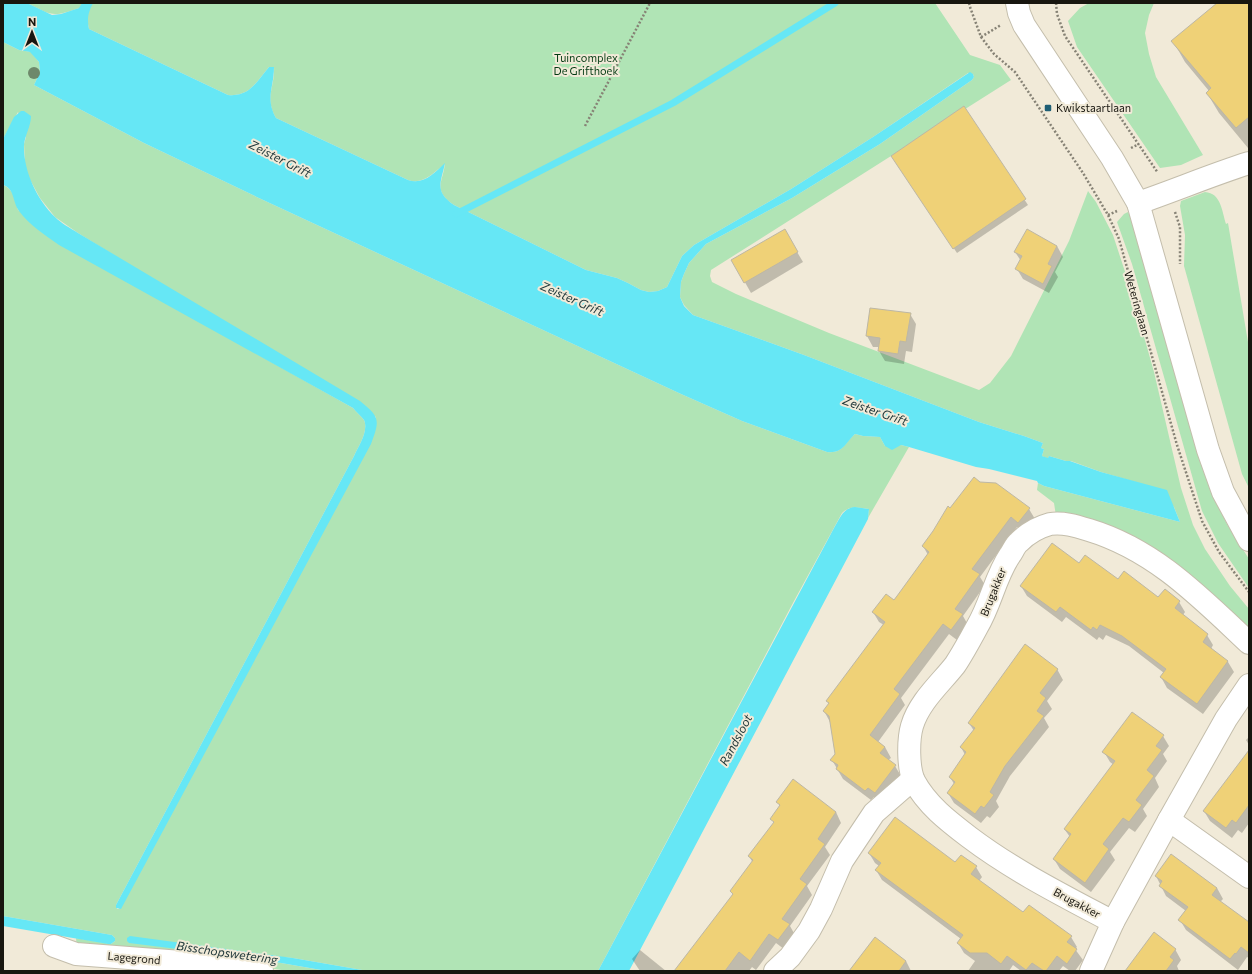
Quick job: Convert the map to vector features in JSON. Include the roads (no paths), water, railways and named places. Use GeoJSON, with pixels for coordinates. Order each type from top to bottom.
{"type":"FeatureCollection","features":[{"type":"Feature","properties":{"kind":"street"},"geometry":{"type":"LineString","coordinates":[[1016,3],[1024,25],[1112,158],[1138,203],[1208,450],[1223,492],[1249,540]]}},
{"type":"Feature","properties":{"kind":"street"},"geometry":{"type":"LineString","coordinates":[[1138,203],[1168,193],[1218,172],[1249,163]]}},
{"type":"Feature","properties":{"kind":"street","name":"Brugakker"},"geometry":{"type":"LineString","coordinates":[[1113,922],[1027,876],[990,853],[945,819],[926,800],[913,779],[909,745],[912,726],[925,701],[956,664],[979,625],[1002,567],[1018,542],[1035,530],[1050,524],[1071,524],[1100,533],[1141,552],[1176,577],[1201,598],[1249,643]]}},
{"type":"Feature","properties":{"kind":"street","name":"Brugakker"},"geometry":{"type":"LineString","coordinates":[[1091,971],[1113,922],[1169,820],[1226,719],[1249,686]]}},
{"type":"Feature","properties":{"kind":"street"},"geometry":{"type":"LineString","coordinates":[[775,971],[790,957],[809,930],[821,909],[842,861],[874,813],[913,779]]}},
{"type":"Feature","properties":{"kind":"street"},"geometry":{"type":"LineString","coordinates":[[1169,820],[1249,877]]}},
{"type":"Feature","properties":{"kind":"street","name":"Lagegrond"},"geometry":{"type":"LineString","coordinates":[[54,946],[76,954],[234,966],[262,971]]}},
{"type":"Feature","properties":{"kind":"water","name":"Zeister Grift"},"geometry":{"type":"Polygon","coordinates":[[[3,3],[27,3],[52,15],[61,14],[79,8],[82,3],[93,3],[88,16],[89,29],[228,95],[242,94],[247,91],[256,83],[269,67],[274,67],[271,105],[276,118],[408,180],[419,181],[424,179],[433,174],[445,163],[440,186],[441,191],[454,205],[586,270],[617,278],[641,290],[649,292],[658,291],[667,287],[682,256],[694,245],[791,189],[873,137],[970,72],[974,77],[972,80],[880,144],[792,198],[706,244],[689,263],[681,282],[680,297],[684,306],[693,315],[804,355],[979,422],[1043,443],[1041,448],[1044,449],[1042,456],[1048,458],[1049,456],[1070,461],[1101,472],[1167,490],[1180,522],[1044,486],[1037,481],[976,467],[901,445],[892,450],[885,446],[880,437],[855,434],[841,449],[827,452],[742,421],[261,199],[144,143],[34,85],[40,72],[39,62],[30,52],[19,50],[3,42],[3,3]]]}},
{"type":"Feature","properties":{"kind":"water"},"geometry":{"type":"Polygon","coordinates":[[[21,111],[24,111],[31,116],[24,145],[24,155],[32,184],[42,202],[57,219],[360,401],[375,415],[377,424],[371,444],[121,909],[116,908],[116,905],[354,456],[364,434],[365,424],[364,420],[353,408],[59,245],[32,225],[19,211],[10,189],[3,185],[3,139],[14,117],[21,111]]]}},
{"type":"Feature","properties":{"kind":"water","name":"Randsloot"},"geometry":{"type":"Polygon","coordinates":[[[855,507],[869,509],[868,519],[629,971],[598,971],[840,517],[848,509],[855,507]]]}},
{"type":"Feature","properties":{"kind":"water"},"geometry":{"type":"Polygon","coordinates":[[[3,916],[112,935],[115,938],[115,941],[108,944],[3,926],[3,916]]]}},
{"type":"Feature","properties":{"kind":"water","name":"Bisschopswetering"},"geometry":{"type":"Polygon","coordinates":[[[130,936],[293,958],[368,971],[327,971],[258,959],[129,943],[127,938],[130,936]]]}},
{"type":"Feature","properties":{"kind":"waterway"},"geometry":{"type":"LineString","coordinates":[[456,214],[673,103],[835,3]]}},
{"type":"Feature","properties":{"kind":"place","name":"Kwikstaartlaan"},"geometry":{"type":"Point","coordinates":[1048,108]}},
{"type":"Feature","properties":{"kind":"park label","name":"Tuincomplex De Grifthoek"},"geometry":{"type":"Point","coordinates":[586,64]}}]}
